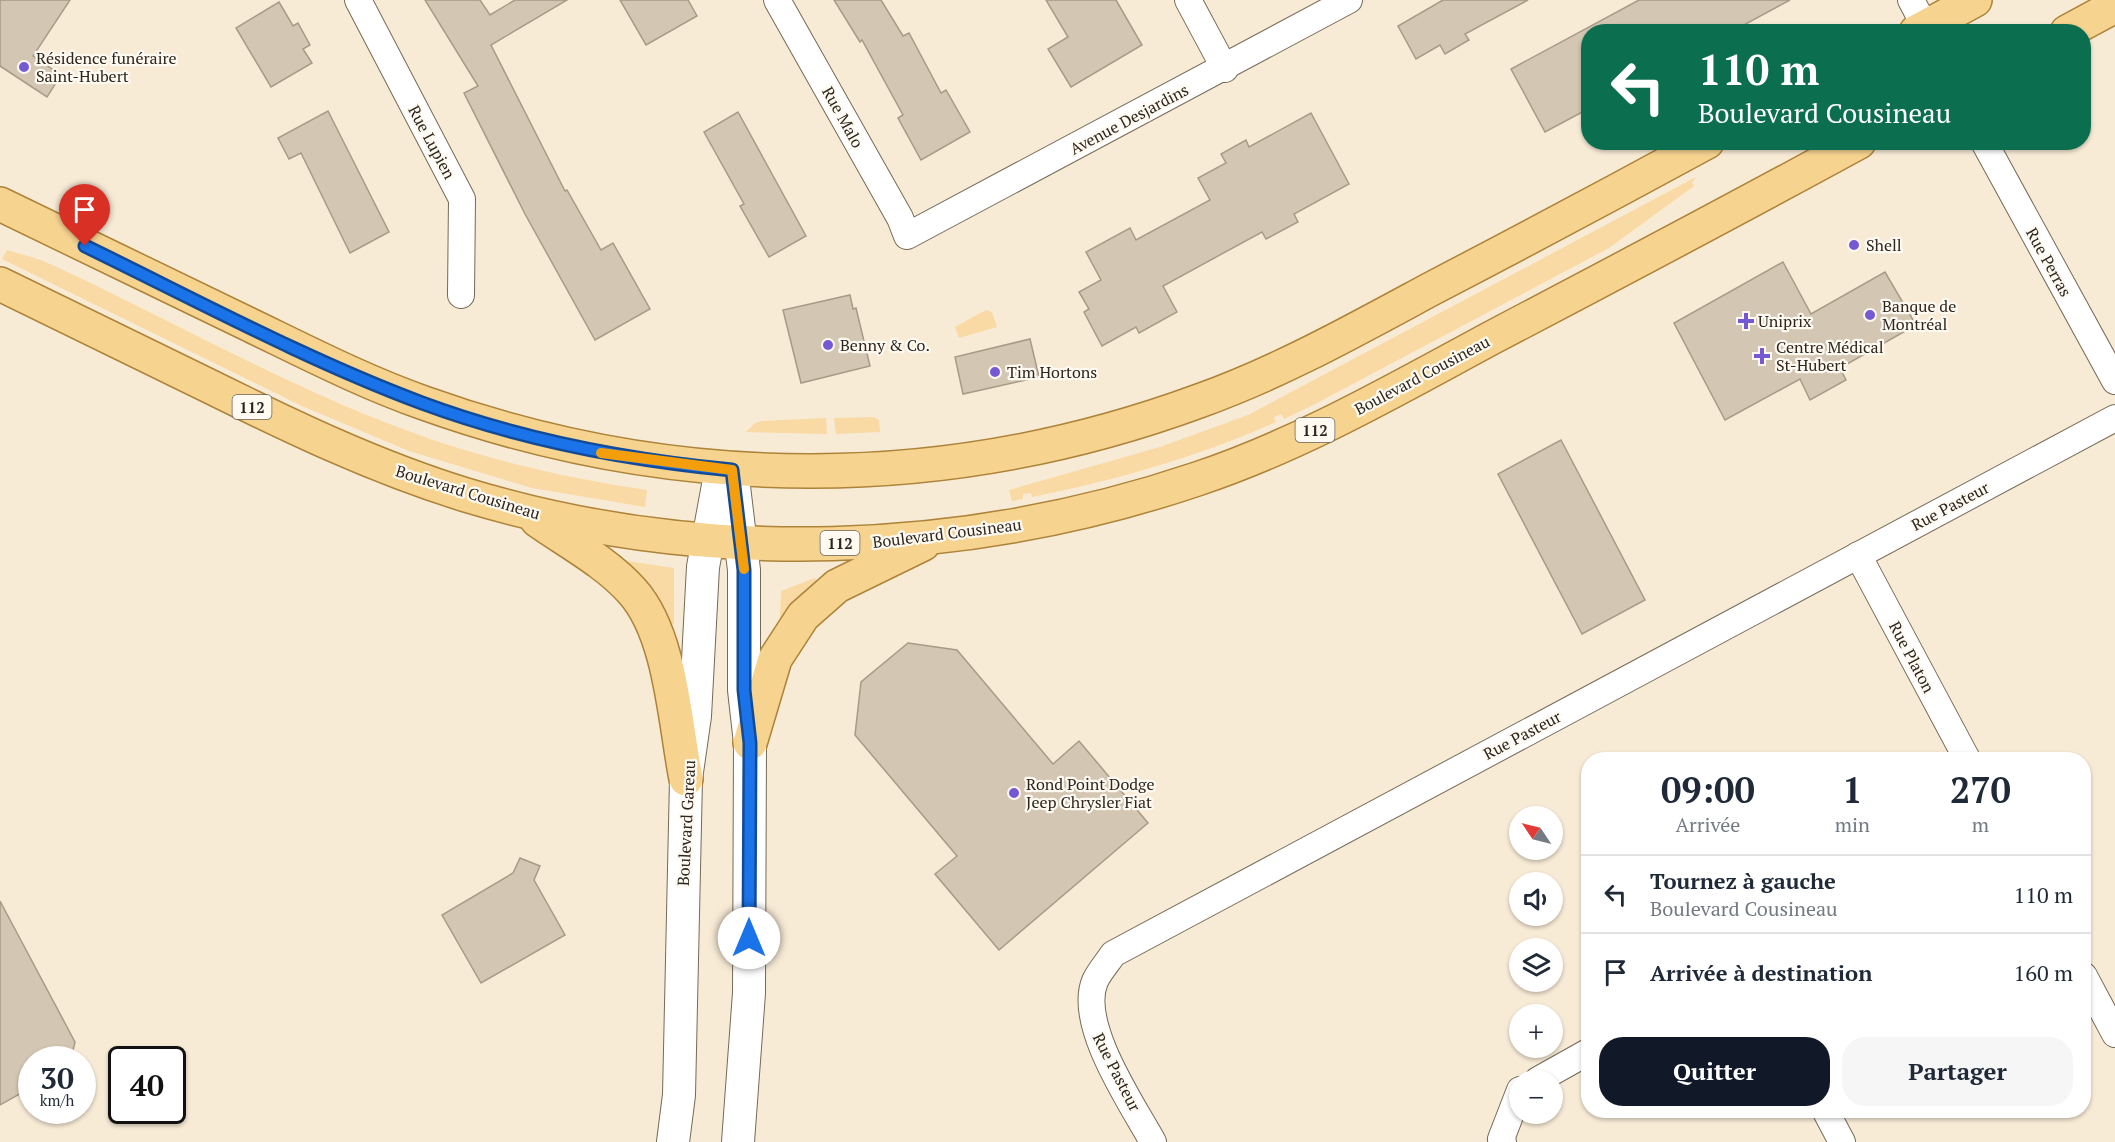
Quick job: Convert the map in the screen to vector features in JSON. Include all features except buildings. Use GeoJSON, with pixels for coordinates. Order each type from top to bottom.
{"type":"FeatureCollection","features":[{"type":"Feature","properties":{"kind":"main road"},"geometry":{"type":"LineString","coordinates":[[1920,22],[1975,0]]}},
{"type":"Feature","properties":{"kind":"main road"},"geometry":{"type":"LineString","coordinates":[[2082,24],[2115,6]]}},
{"type":"Feature","properties":{"kind":"main road"},"geometry":{"type":"LineString","coordinates":[[0,204],[319,359],[425,404],[497,427],[601,453],[726,469],[860,470],[993,455],[1073,439],[1198,402],[1303,356],[1692,150]]}},
{"type":"Feature","properties":{"kind":"main road","name":"Boulevard Cousineau"},"geometry":{"type":"LineString","coordinates":[[0,284],[343,450],[405,475],[526,512],[629,532],[708,540],[855,543],[989,530],[1062,516],[1145,495],[1252,459],[1370,403],[1844,150]]}},
{"type":"Feature","properties":{"kind":"main road"},"geometry":{"type":"LineString","coordinates":[[526,512],[614,574],[640,600],[657,637],[664,663],[686,778]]}},
{"type":"Feature","properties":{"kind":"main road"},"geometry":{"type":"LineString","coordinates":[[750,743],[775,660],[802,616],[824,595],[843,582],[939,536]]}},
{"type":"Feature","properties":{"kind":"street","name":"Rue Lupien"},"geometry":{"type":"LineString","coordinates":[[358,0],[462,199],[461,295]]}},
{"type":"Feature","properties":{"kind":"street","name":"Rue Malo"},"geometry":{"type":"LineString","coordinates":[[777,0],[900,218],[907,236]]}},
{"type":"Feature","properties":{"kind":"street"},"geometry":{"type":"LineString","coordinates":[[1188,0],[1224,69]]}},
{"type":"Feature","properties":{"kind":"street","name":"Avenue Desjardins"},"geometry":{"type":"LineString","coordinates":[[907,236],[1224,69],[1349,0]]}},
{"type":"Feature","properties":{"kind":"street","name":"Rue Perras"},"geometry":{"type":"LineString","coordinates":[[1987,150],[2115,381]]}},
{"type":"Feature","properties":{"kind":"street","name":"Rue Pasteur"},"geometry":{"type":"LineString","coordinates":[[1153,1142],[1096,1033],[1090,1010],[1095,981],[1113,954],[2115,418]]}},
{"type":"Feature","properties":{"kind":"street"},"geometry":{"type":"LineString","coordinates":[[726,469],[741,542],[744,570],[744,690],[750,743],[749,993],[738,1142]]}},
{"type":"Feature","properties":{"kind":"street","name":"Boulevard Gareau"},"geometry":{"type":"LineString","coordinates":[[673,1142],[679,1095],[686,778],[695,716],[703,567],[726,469]]}},
{"type":"Feature","properties":{"kind":"street","name":"Rue Platon"},"geometry":{"type":"LineString","coordinates":[[1858,555],[1962,752]]}},
{"type":"Feature","properties":{"kind":"street"},"geometry":{"type":"LineString","coordinates":[[2091,989],[2115,1034]]}},
{"type":"Feature","properties":{"kind":"street"},"geometry":{"type":"LineString","coordinates":[[1556,1070],[1581,1056]]}},
{"type":"Feature","properties":{"kind":"street"},"geometry":{"type":"LineString","coordinates":[[1503,1142],[1501,1139],[1509,1118]]}},
{"type":"Feature","properties":{"kind":"street"},"geometry":{"type":"LineString","coordinates":[[1829,1118],[1842,1142]]}},
{"type":"Feature","properties":{"kind":"shaded area"},"geometry":{"type":"Polygon","coordinates":[[[1696,177],[1692,183],[1694,186],[1609,248],[1284,419],[1281,414],[1274,417],[1276,422],[1187,457],[1095,483],[1032,497],[1031,493],[1023,494],[1023,499],[1012,501],[1009,490],[1160,447],[1248,415],[1696,177]]]}},
{"type":"Feature","properties":{"kind":"shaded area"},"geometry":{"type":"Polygon","coordinates":[[[7,250],[41,260],[61,269],[289,381],[382,421],[457,448],[510,463],[592,481],[647,490],[645,507],[532,488],[409,451],[302,406],[2,259],[7,250]]]}},
{"type":"Feature","properties":{"kind":"shaded area"},"geometry":{"type":"Polygon","coordinates":[[[986,310],[992,312],[997,327],[959,338],[955,327],[986,310]]]}},
{"type":"Feature","properties":{"kind":"shaded area"},"geometry":{"type":"Polygon","coordinates":[[[874,417],[879,420],[880,432],[836,434],[834,418],[874,417]]]}},
{"type":"Feature","properties":{"kind":"shaded area"},"geometry":{"type":"Polygon","coordinates":[[[826,418],[827,434],[746,432],[755,423],[762,421],[826,418]]]}},
{"type":"Feature","properties":{"kind":"shaded area"},"geometry":{"type":"Polygon","coordinates":[[[621,560],[674,568],[674,624],[668,624],[655,590],[621,560]]]}},
{"type":"Feature","properties":{"kind":"shaded area"},"geometry":{"type":"Polygon","coordinates":[[[815,578],[818,585],[784,620],[780,619],[781,591],[815,578]]]}},
{"type":"Feature","properties":{"kind":"slow traffic"},"geometry":{"type":"LineString","coordinates":[[601,453],[732,470],[744,569]]}},
{"type":"Feature","properties":{"kind":"place","name":"Résidence funéraire Saint-Hubert"},"geometry":{"type":"Point","coordinates":[24,67]}},
{"type":"Feature","properties":{"kind":"place","name":"Shell"},"geometry":{"type":"Point","coordinates":[1854,245]}},
{"type":"Feature","properties":{"kind":"place","name":"Banque de Montréal"},"geometry":{"type":"Point","coordinates":[1870,315]}},
{"type":"Feature","properties":{"kind":"place","name":"Uniprix"},"geometry":{"type":"Point","coordinates":[1746,321]}},
{"type":"Feature","properties":{"kind":"place","name":"Benny & Co."},"geometry":{"type":"Point","coordinates":[828,345]}},
{"type":"Feature","properties":{"kind":"place","name":"Centre Médical St-Hubert"},"geometry":{"type":"Point","coordinates":[1762,356]}},
{"type":"Feature","properties":{"kind":"place","name":"Tim Hortons"},"geometry":{"type":"Point","coordinates":[995,372]}},
{"type":"Feature","properties":{"kind":"place","name":"Rond Point Dodge Jeep Chrysler Fiat"},"geometry":{"type":"Point","coordinates":[1014,793]}},
{"type":"Feature","properties":{"kind":"route"},"geometry":{"type":"LineString","coordinates":[[85,246],[319,359],[425,404],[497,427],[601,453],[732,470],[744,570],[744,690],[750,743],[749,938]]}}]}
